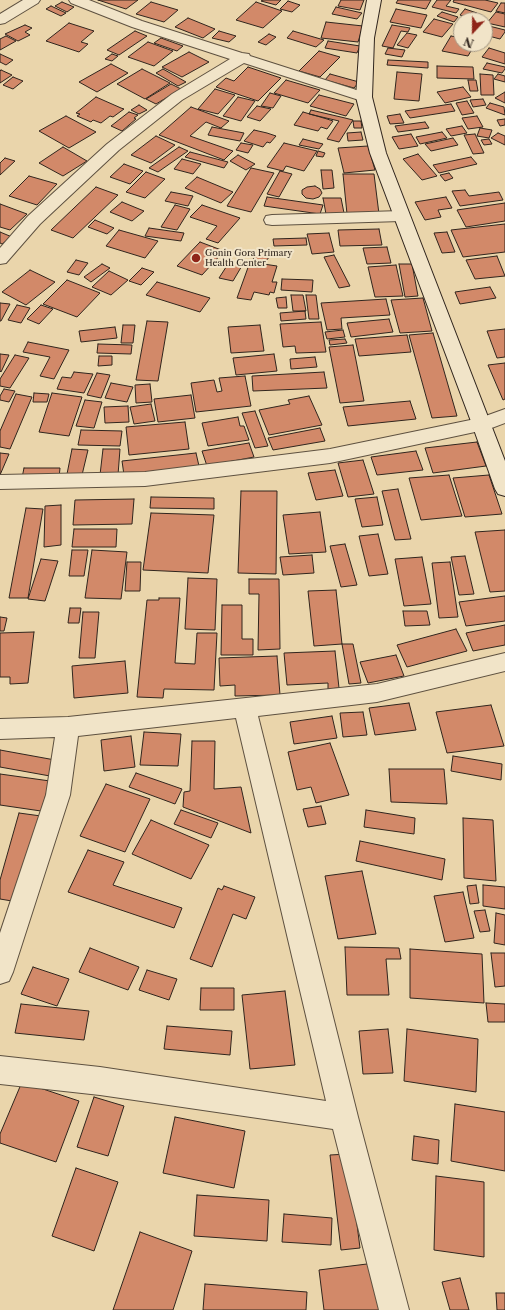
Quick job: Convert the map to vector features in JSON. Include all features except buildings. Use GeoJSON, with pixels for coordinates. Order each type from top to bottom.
{"type":"FeatureCollection","features":[{"type":"Feature","properties":{"kind":"street"},"geometry":{"type":"LineString","coordinates":[[0,20],[33,0]]}},
{"type":"Feature","properties":{"kind":"street"},"geometry":{"type":"LineString","coordinates":[[76,0],[137,24],[244,57],[364,97]]}},
{"type":"Feature","properties":{"kind":"street"},"geometry":{"type":"LineString","coordinates":[[374,0],[367,38],[364,97],[378,153],[482,424],[505,489]]}},
{"type":"Feature","properties":{"kind":"street"},"geometry":{"type":"LineString","coordinates":[[0,259],[34,220],[113,147],[177,97],[244,57]]}},
{"type":"Feature","properties":{"kind":"street"},"geometry":{"type":"LineString","coordinates":[[272,220],[401,216]]}},
{"type":"Feature","properties":{"kind":"street"},"geometry":{"type":"LineString","coordinates":[[0,482],[153,478],[330,456],[482,424],[505,416]]}},
{"type":"Feature","properties":{"kind":"street"},"geometry":{"type":"LineString","coordinates":[[0,729],[68,727],[376,693],[505,662]]}},
{"type":"Feature","properties":{"kind":"street"},"geometry":{"type":"LineString","coordinates":[[245,707],[344,1117],[394,1310]]}},
{"type":"Feature","properties":{"kind":"street"},"geometry":{"type":"LineString","coordinates":[[0,972],[58,795],[68,727]]}},
{"type":"Feature","properties":{"kind":"street"},"geometry":{"type":"LineString","coordinates":[[0,1070],[100,1081],[344,1117]]}},
{"type":"Feature","properties":{"kind":"place","name":"Gonin Gora Primary Health Center"},"geometry":{"type":"Point","coordinates":[196,258]}}]}
